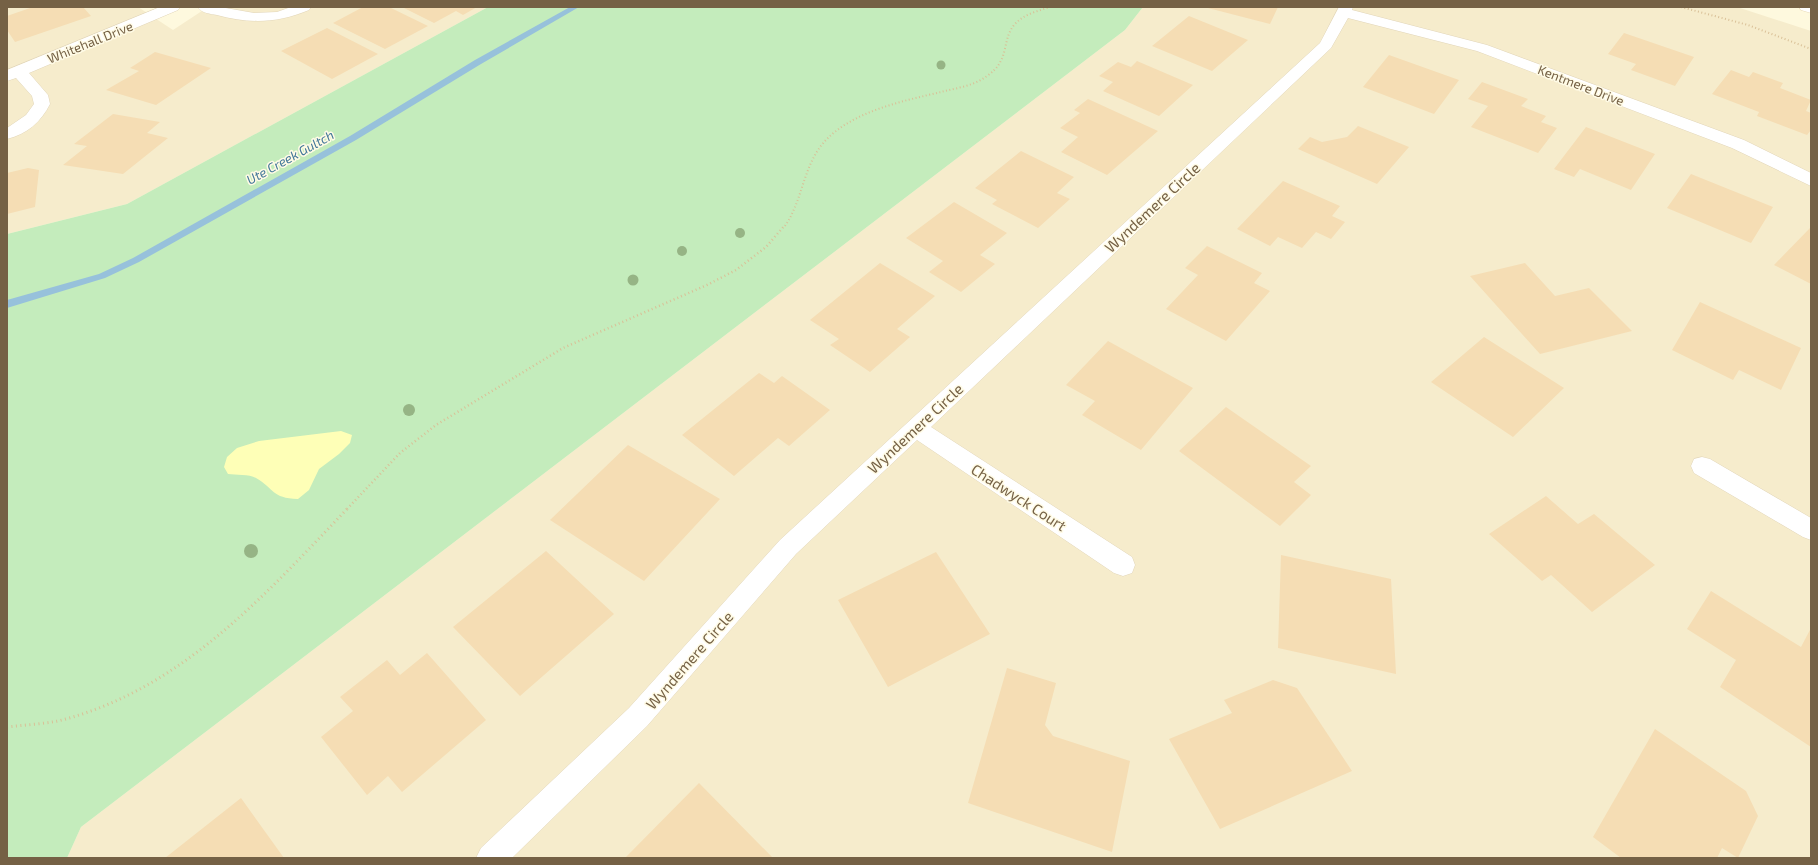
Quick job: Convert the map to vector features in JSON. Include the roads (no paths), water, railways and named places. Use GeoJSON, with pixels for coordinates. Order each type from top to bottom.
{"type":"FeatureCollection","features":[{"type":"Feature","properties":{"kind":"street","name":"Whitehall Drive"},"geometry":{"type":"LineString","coordinates":[[13,73],[173,7]]}},
{"type":"Feature","properties":{"kind":"street"},"geometry":{"type":"LineString","coordinates":[[205,7],[230,15],[254,19],[274,17],[304,7]]}},
{"type":"Feature","properties":{"kind":"street"},"geometry":{"type":"LineString","coordinates":[[1806,7],[1811,9]]}},
{"type":"Feature","properties":{"kind":"street","name":"Kentmere Drive"},"geometry":{"type":"LineString","coordinates":[[1345,10],[1482,48],[1738,144],[1811,180]]}},
{"type":"Feature","properties":{"kind":"street","name":"Wyndemere Circle"},"geometry":{"type":"LineString","coordinates":[[491,858],[638,717],[788,547],[1326,45],[1345,10]]}},
{"type":"Feature","properties":{"kind":"street"},"geometry":{"type":"LineString","coordinates":[[7,134],[30,122],[38,113],[42,104],[40,95],[13,73]]}},
{"type":"Feature","properties":{"kind":"street","name":"Chadwyck Court"},"geometry":{"type":"LineString","coordinates":[[916,428],[1123,565]]}},
{"type":"Feature","properties":{"kind":"street"},"geometry":{"type":"LineString","coordinates":[[1702,466],[1811,530]]}},
{"type":"Feature","properties":{"kind":"waterway","name":"Ute Creek Gultch"},"geometry":{"type":"LineString","coordinates":[[7,304],[102,276],[136,260],[353,138],[478,62],[575,7]]}}]}
